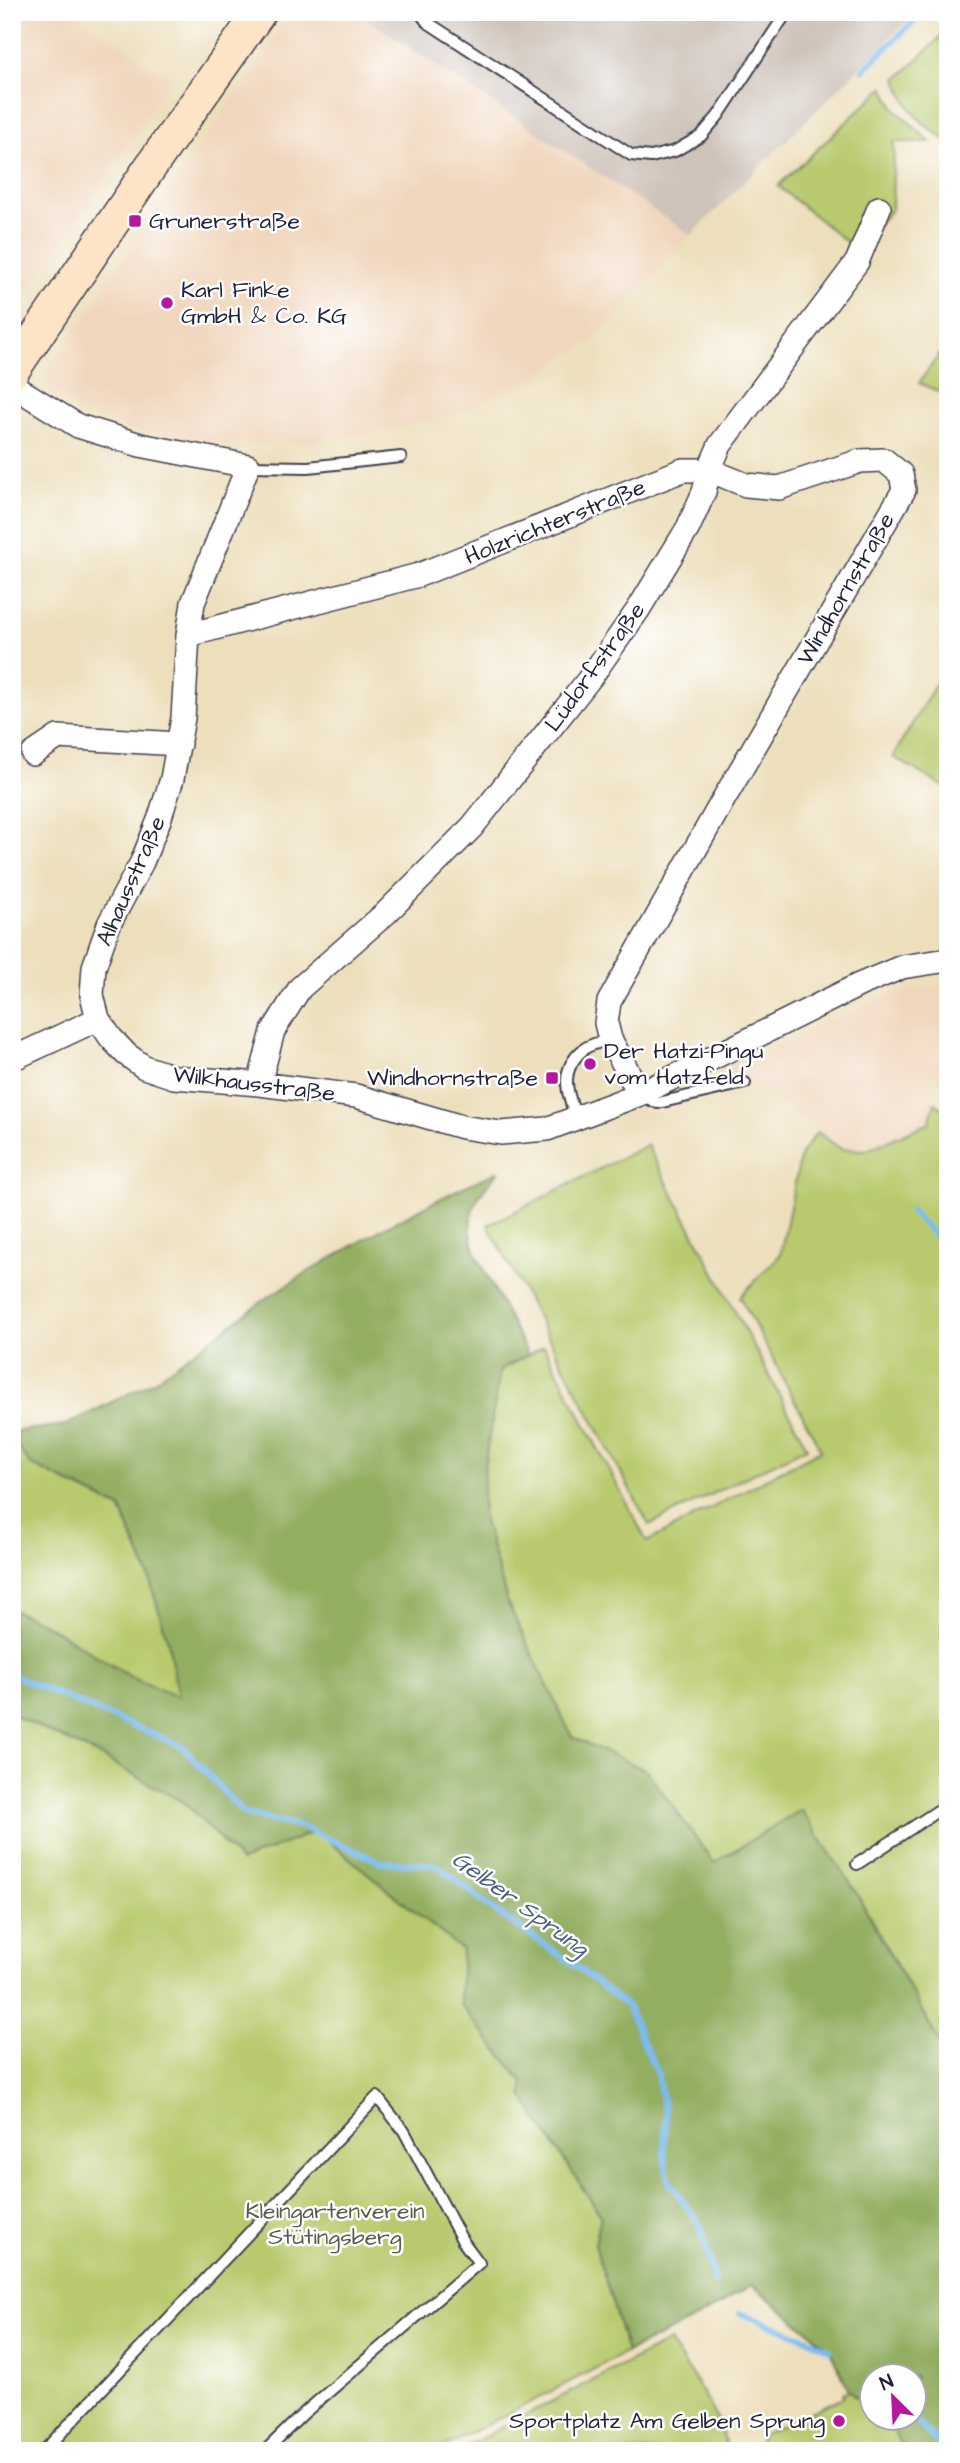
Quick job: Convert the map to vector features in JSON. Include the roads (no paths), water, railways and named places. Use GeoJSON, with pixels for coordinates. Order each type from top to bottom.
{"type":"FeatureCollection","features":[{"type":"Feature","properties":{"kind":"main road"},"geometry":{"type":"LineString","coordinates":[[12,372],[253,14]]}},
{"type":"Feature","properties":{"kind":"street","name":"Lüdorfstraße"},"geometry":{"type":"LineString","coordinates":[[259,1084],[273,1031],[300,988],[386,913],[472,827],[590,678],[638,610],[688,528],[720,446],[857,262],[879,208]]}},
{"type":"Feature","properties":{"kind":"street"},"geometry":{"type":"LineString","coordinates":[[12,384],[78,426],[152,448],[248,466]]}},
{"type":"Feature","properties":{"kind":"street","name":"Holzrichterstraße"},"geometry":{"type":"LineString","coordinates":[[188,635],[419,575],[683,470],[709,471],[746,485],[779,488],[860,461],[884,460],[901,474],[904,490]]}},
{"type":"Feature","properties":{"kind":"street","name":"Alhausstraße"},"geometry":{"type":"LineString","coordinates":[[98,1019],[92,995],[94,967],[109,924],[142,862],[172,779],[183,718],[188,635],[194,603],[248,466]]}},
{"type":"Feature","properties":{"kind":"street","name":"Windhornstraße"},"geometry":{"type":"LineString","coordinates":[[640,1094],[610,1040],[606,1023],[609,1002],[904,490]]}},
{"type":"Feature","properties":{"kind":"street"},"geometry":{"type":"LineString","coordinates":[[33,754],[58,737],[179,744]]}},
{"type":"Feature","properties":{"kind":"street","name":"Wilkhausstraße"},"geometry":{"type":"LineString","coordinates":[[98,1019],[126,1054],[144,1067],[174,1077],[259,1084],[356,1097],[462,1127],[501,1133],[547,1129],[577,1119],[640,1094],[859,985],[902,967],[948,960]]}},
{"type":"Feature","properties":{"kind":"street"},"geometry":{"type":"LineString","coordinates":[[12,1059],[98,1019]]}},
{"type":"Feature","properties":{"kind":"lane"},"geometry":{"type":"LineString","coordinates":[[420,12],[427,22],[631,155],[651,157],[675,151],[701,136],[718,116],[787,12]]}},
{"type":"Feature","properties":{"kind":"lane"},"geometry":{"type":"LineString","coordinates":[[248,466],[308,467],[401,457]]}},
{"type":"Feature","properties":{"kind":"lane"},"geometry":{"type":"LineString","coordinates":[[577,1119],[566,1090],[568,1071],[584,1049],[610,1040]]}},
{"type":"Feature","properties":{"kind":"lane"},"geometry":{"type":"LineString","coordinates":[[640,1094],[658,1103],[745,1083]]}},
{"type":"Feature","properties":{"kind":"lane"},"geometry":{"type":"LineString","coordinates":[[857,1864],[948,1804]]}},
{"type":"Feature","properties":{"kind":"lane"},"geometry":{"type":"LineString","coordinates":[[44,2451],[377,2097],[404,2131],[463,2240],[479,2263],[304,2413],[265,2451]]}},
{"type":"Feature","properties":{"kind":"waterway"},"geometry":{"type":"LineString","coordinates":[[863,70],[924,12]]}},
{"type":"Feature","properties":{"kind":"waterway"},"geometry":{"type":"LineString","coordinates":[[911,1211],[943,1244],[948,1245]]}},
{"type":"Feature","properties":{"kind":"waterway","name":"Gelber Sprung"},"geometry":{"type":"LineString","coordinates":[[12,1675],[183,1747],[244,1814],[299,1826],[381,1862],[437,1865],[492,1909],[573,1964],[627,2006],[657,2073],[666,2117],[664,2153],[669,2181],[700,2225],[715,2281]]}},
{"type":"Feature","properties":{"kind":"waterway","name":"Gelber Sprung"},"geometry":{"type":"LineString","coordinates":[[740,2313],[830,2350]]}},
{"type":"Feature","properties":{"kind":"waterway","name":"Gelber Sprung"},"geometry":{"type":"LineString","coordinates":[[927,2432],[946,2451]]}},
{"type":"Feature","properties":{"kind":"place","name":"Grunerstraße"},"geometry":{"type":"Point","coordinates":[135,221]}},
{"type":"Feature","properties":{"kind":"place","name":"Karl Finke GmbH & Co. KG"},"geometry":{"type":"Point","coordinates":[167,303]}},
{"type":"Feature","properties":{"kind":"place","name":"Der Hatzi-Pingu vom Hatzfeld"},"geometry":{"type":"Point","coordinates":[590,1064]}},
{"type":"Feature","properties":{"kind":"place","name":"Windhornstraße"},"geometry":{"type":"Point","coordinates":[552,1078]}},
{"type":"Feature","properties":{"kind":"place","name":"Sportplatz Am Gelben Sprung"},"geometry":{"type":"Point","coordinates":[839,2421]}},
{"type":"Feature","properties":{"kind":"park label","name":"Kleingartenverein Stütingsberg"},"geometry":{"type":"Point","coordinates":[335,2224]}}]}
